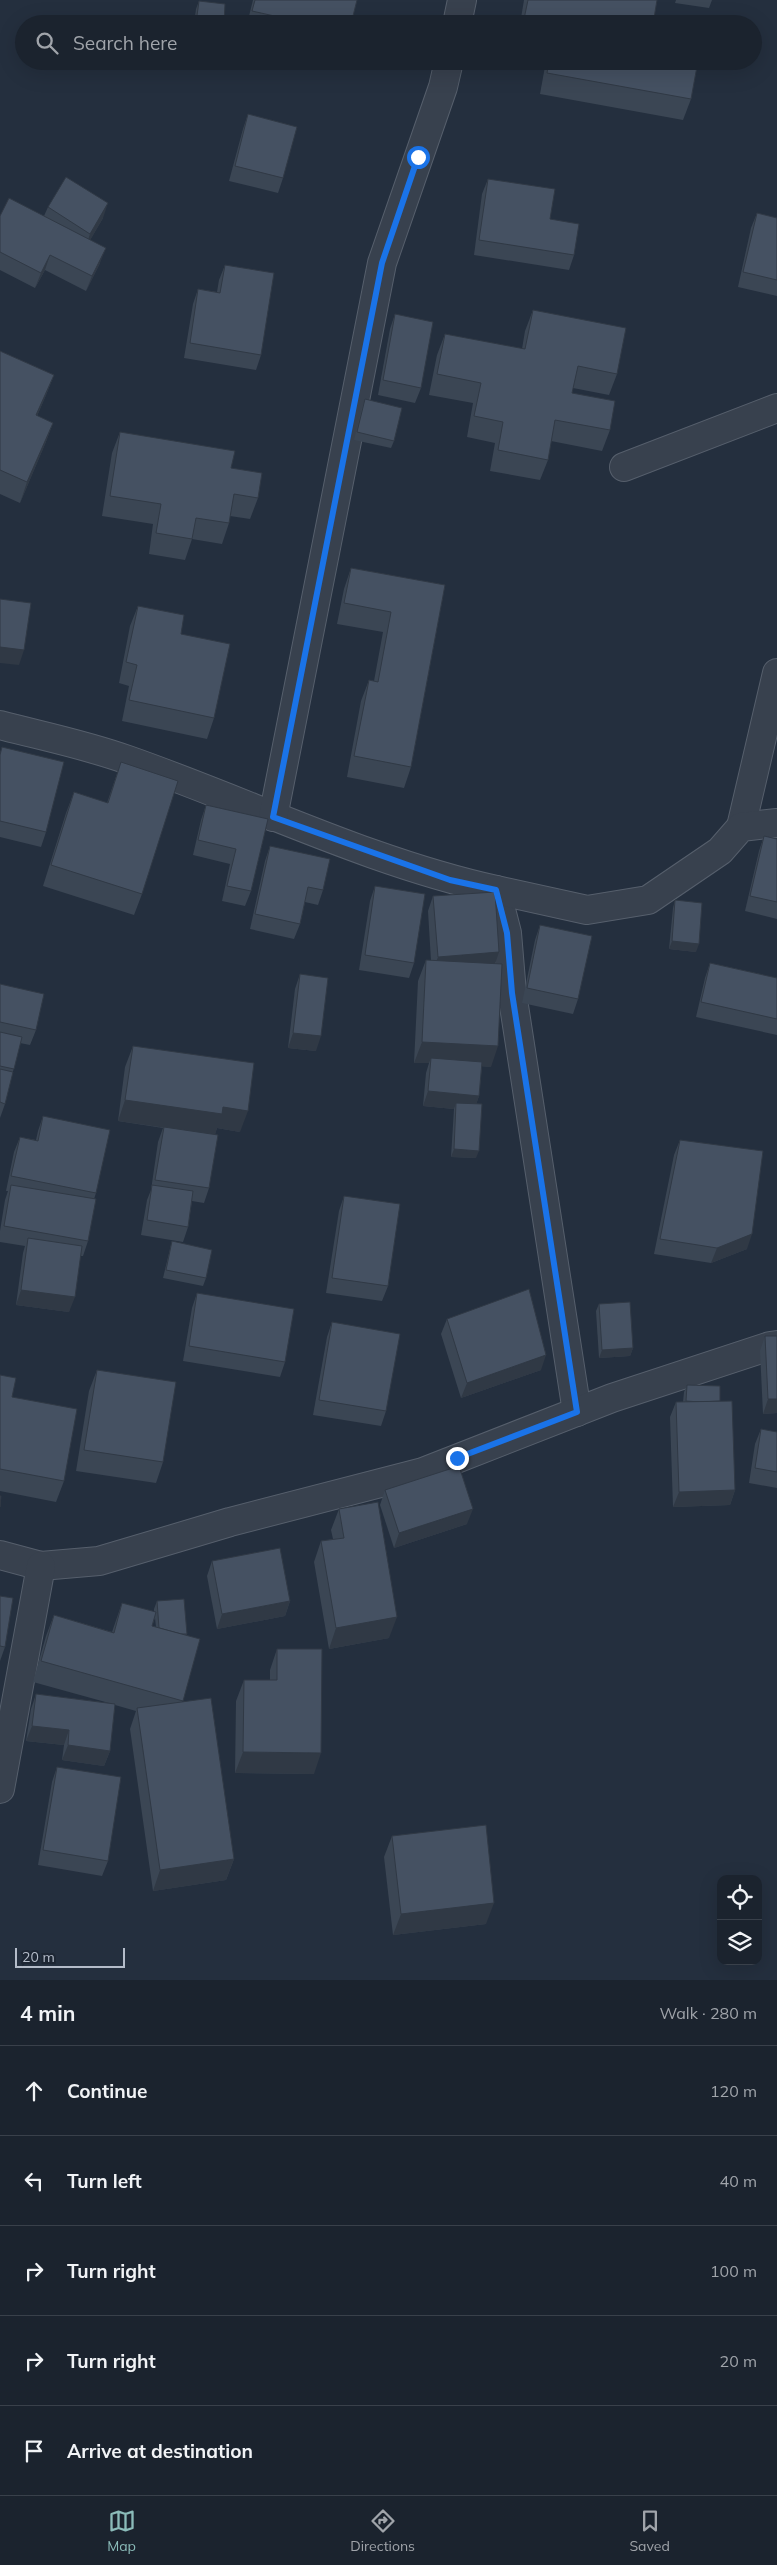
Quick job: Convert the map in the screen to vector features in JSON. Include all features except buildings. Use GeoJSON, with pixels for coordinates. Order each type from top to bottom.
{"type":"FeatureCollection","features":[{"type":"Feature","properties":{"kind":"street"},"geometry":{"type":"LineString","coordinates":[[459,15],[462,0]]}},
{"type":"Feature","properties":{"kind":"street"},"geometry":{"type":"LineString","coordinates":[[273,817],[382,263],[443,87],[447,70]]}},
{"type":"Feature","properties":{"kind":"street"},"geometry":{"type":"LineString","coordinates":[[624,467],[777,408]]}},
{"type":"Feature","properties":{"kind":"street"},"geometry":{"type":"LineString","coordinates":[[0,725],[127,759],[273,817],[450,880],[587,910],[648,900],[720,851],[741,828],[777,673]]}},
{"type":"Feature","properties":{"kind":"street"},"geometry":{"type":"LineString","coordinates":[[741,828],[777,823]]}},
{"type":"Feature","properties":{"kind":"street"},"geometry":{"type":"LineString","coordinates":[[496,890],[511,959],[514,1002],[577,1412]]}},
{"type":"Feature","properties":{"kind":"street"},"geometry":{"type":"LineString","coordinates":[[0,1555],[40,1566],[99,1561],[230,1522],[423,1472],[612,1398],[777,1345]]}},
{"type":"Feature","properties":{"kind":"street"},"geometry":{"type":"LineString","coordinates":[[0,1789],[40,1566]]}},
{"type":"Feature","properties":{"kind":"route"},"geometry":{"type":"LineString","coordinates":[[418,157],[382,263],[273,817],[450,880],[496,890],[507,933],[511,959],[512,993],[577,1412],[457,1458]]}}]}
